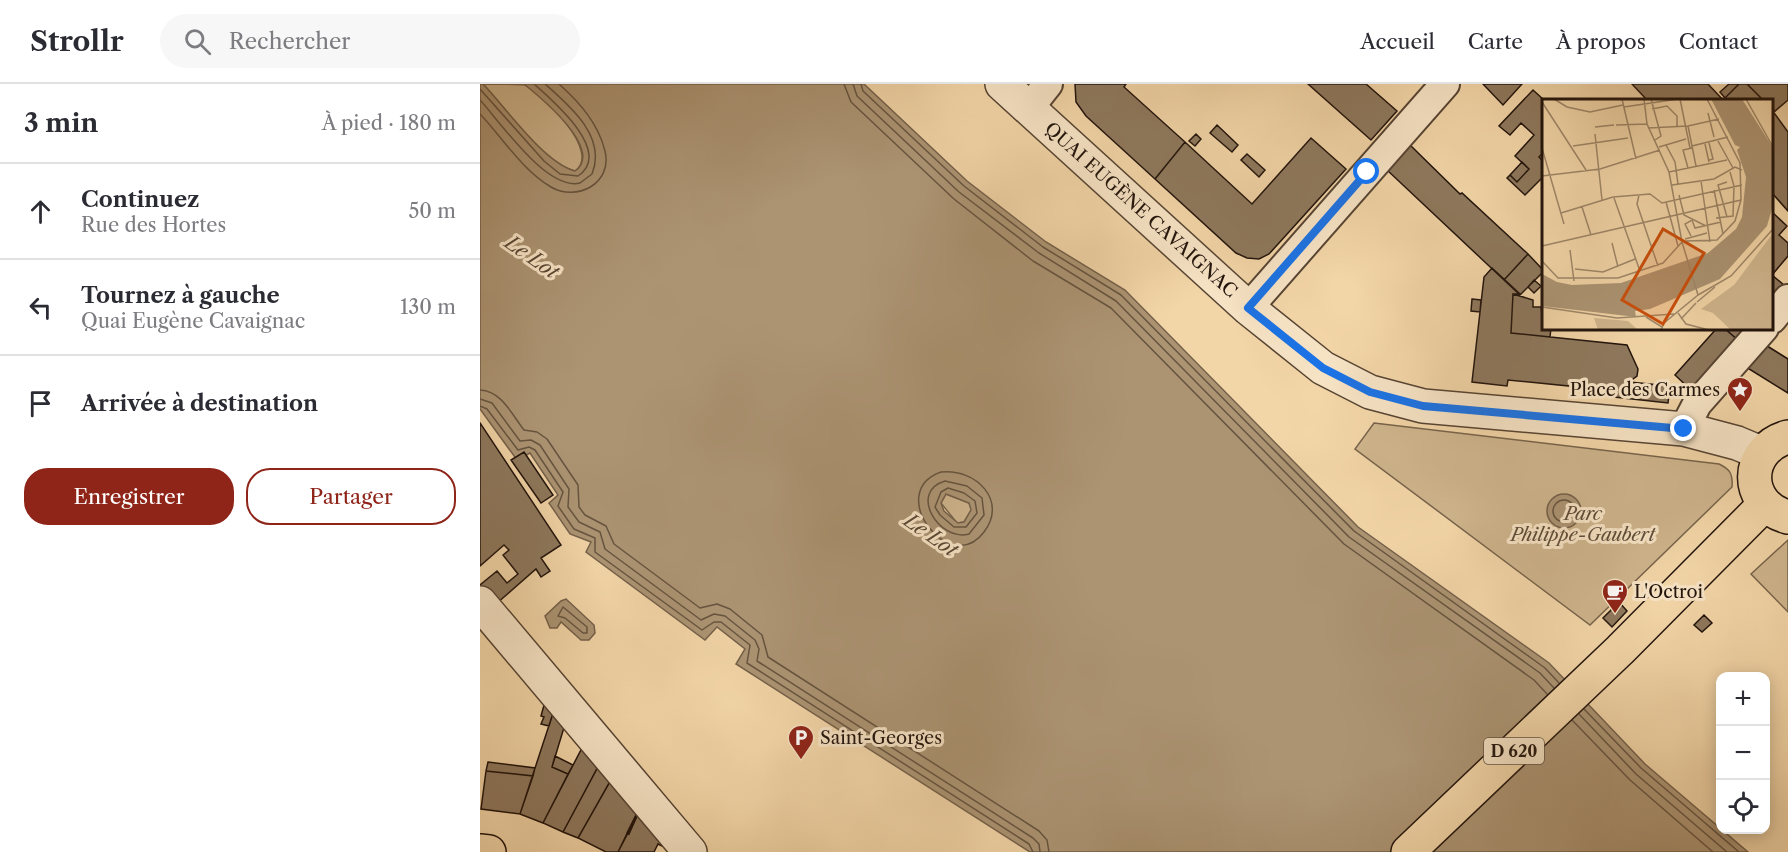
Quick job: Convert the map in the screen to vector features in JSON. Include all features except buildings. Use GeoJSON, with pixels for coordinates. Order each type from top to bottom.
{"type":"FeatureCollection","features":[{"type":"Feature","properties":{"kind":"main road"},"geometry":{"type":"LineString","coordinates":[[1776,510],[1755,482],[1755,470],[1761,453],[1778,440],[1788,437]]}},
{"type":"Feature","properties":{"kind":"main road","name":"D 620"},"geometry":{"type":"LineString","coordinates":[[1408,852],[1620,650],[1776,510]]}},
{"type":"Feature","properties":{"kind":"main road"},"geometry":{"type":"LineString","coordinates":[[480,851],[489,852]]}},
{"type":"Feature","properties":{"kind":"street","name":"QUAI EUGÈNE CAVAIGNAC"},"geometry":{"type":"LineString","coordinates":[[1002,84],[1039,96],[1248,308],[1323,368],[1370,392],[1423,406],[1684,429],[1737,443],[1761,453]]}},
{"type":"Feature","properties":{"kind":"street"},"geometry":{"type":"LineString","coordinates":[[1248,308],[1445,84]]}},
{"type":"Feature","properties":{"kind":"street"},"geometry":{"type":"LineString","coordinates":[[1773,318],[1788,299]]}},
{"type":"Feature","properties":{"kind":"street"},"geometry":{"type":"LineString","coordinates":[[1684,429],[1697,404],[1762,330]]}},
{"type":"Feature","properties":{"kind":"street"},"geometry":{"type":"LineString","coordinates":[[480,603],[690,852]]}},
{"type":"Feature","properties":{"kind":"green space"},"geometry":{"type":"Polygon","coordinates":[[[483,84],[525,85],[545,100],[576,138],[581,151],[581,163],[575,171],[563,166],[538,146],[483,84]]]}},
{"type":"Feature","properties":{"kind":"green space","name":"Parc Philippe-Gaubert"},"geometry":{"type":"Polygon","coordinates":[[[1374,423],[1719,464],[1730,472],[1732,487],[1590,625],[1355,449],[1374,423]]]}},
{"type":"Feature","properties":{"kind":"green space"},"geometry":{"type":"Polygon","coordinates":[[[946,494],[969,503],[972,510],[964,522],[957,523],[941,503],[946,494]]]}},
{"type":"Feature","properties":{"kind":"green space"},"geometry":{"type":"Polygon","coordinates":[[[1788,540],[1788,612],[1751,574],[1788,540]]]}},
{"type":"Feature","properties":{"kind":"water","name":"Le Lot"},"geometry":{"type":"Polygon","coordinates":[[[480,84],[483,84],[538,146],[563,166],[575,171],[582,162],[582,150],[576,138],[567,124],[524,84],[864,84],[967,181],[1046,242],[1125,290],[1358,527],[1549,663],[1645,764],[1716,825],[1716,834],[1727,834],[1748,852],[1030,852],[736,664],[745,649],[717,627],[705,640],[586,552],[591,542],[570,534],[549,503],[558,495],[530,453],[517,460],[480,409],[480,84]],[[946,494],[941,503],[944,511],[958,523],[964,522],[971,510],[969,503],[946,494]]]}},
{"type":"Feature","properties":{"kind":"water"},"geometry":{"type":"Polygon","coordinates":[[[1564,494],[1576,499],[1581,511],[1576,523],[1564,528],[1552,523],[1547,511],[1552,499],[1564,494]]]}},
{"type":"Feature","properties":{"kind":"water"},"geometry":{"type":"Polygon","coordinates":[[[566,599],[594,625],[595,633],[589,640],[581,640],[561,622],[557,628],[550,628],[545,616],[566,599]]]}},
{"type":"Feature","properties":{"kind":"place","name":"Place des Carmes"},"geometry":{"type":"Point","coordinates":[1740,413]}},
{"type":"Feature","properties":{"kind":"place","name":"L'Octroi"},"geometry":{"type":"Point","coordinates":[1615,615]}},
{"type":"Feature","properties":{"kind":"place","name":"Saint-Georges"},"geometry":{"type":"Point","coordinates":[801,761]}},
{"type":"Feature","properties":{"kind":"route"},"geometry":{"type":"LineString","coordinates":[[1367,172],[1248,308],[1323,368],[1370,392],[1423,406],[1571,421],[1684,429]]}}]}
